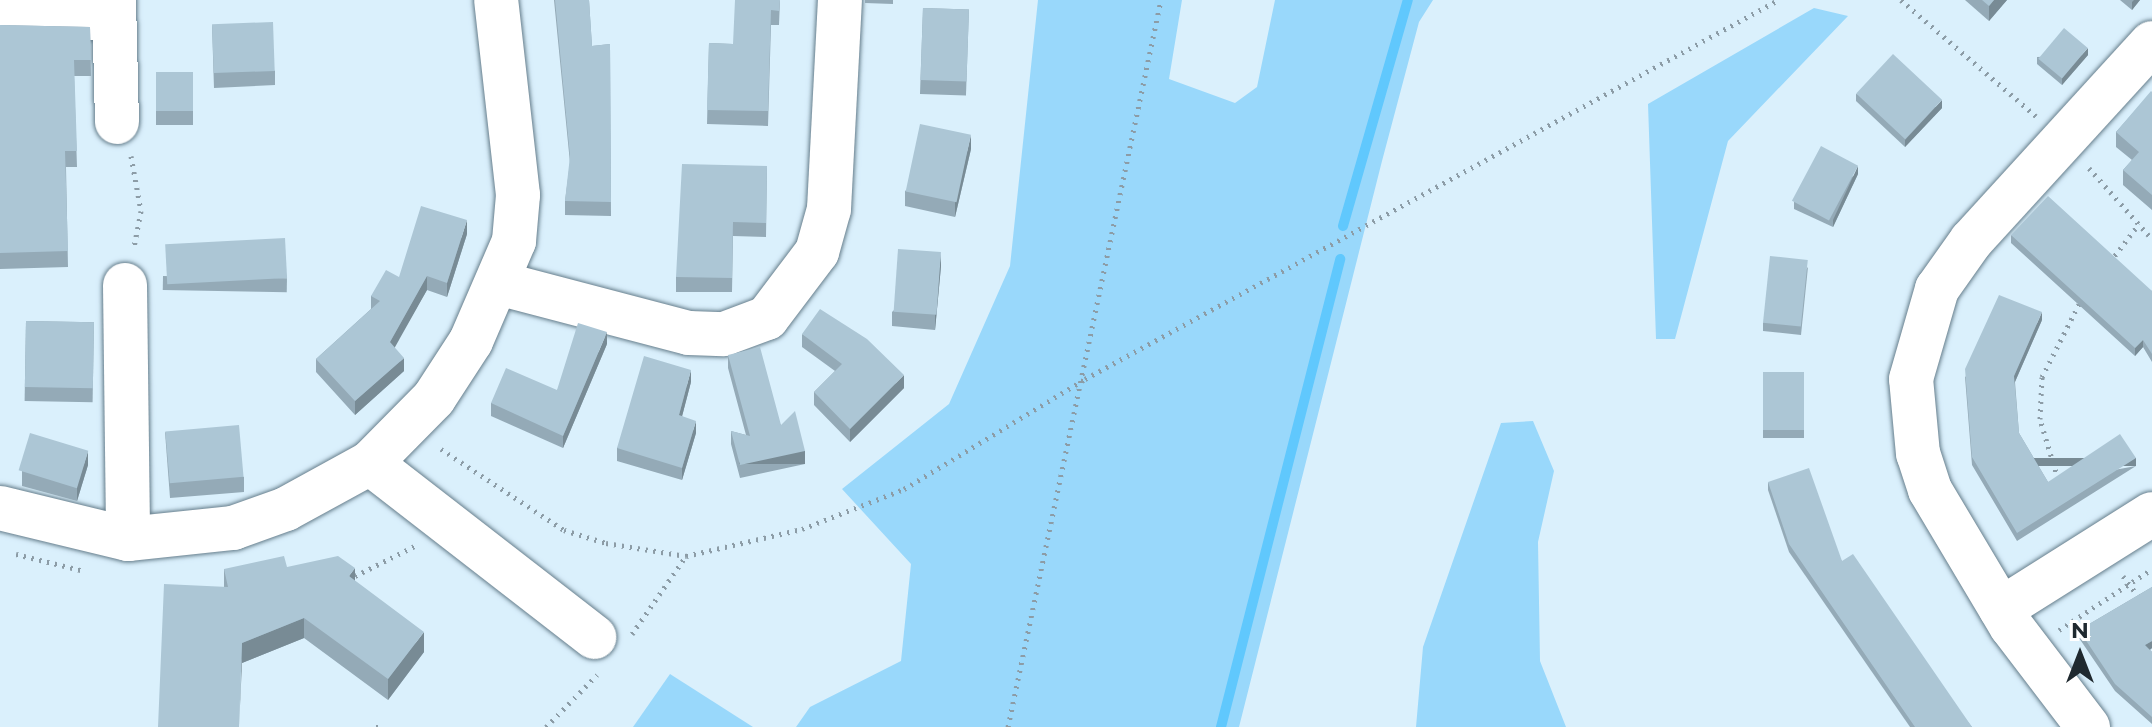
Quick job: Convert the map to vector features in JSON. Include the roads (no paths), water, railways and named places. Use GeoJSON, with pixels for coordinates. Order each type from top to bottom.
{"type":"FeatureCollection","features":[{"type":"Feature","properties":{"kind":"street"},"geometry":{"type":"LineString","coordinates":[[0,508],[128,539],[233,528],[385,474],[434,398],[498,283],[514,241],[518,195],[496,0]]}},
{"type":"Feature","properties":{"kind":"street"},"geometry":{"type":"LineString","coordinates":[[498,283],[689,333],[724,334],[767,318],[817,252],[829,209],[840,0]]}},
{"type":"Feature","properties":{"kind":"street"},"geometry":{"type":"LineString","coordinates":[[0,7],[41,18],[114,9],[117,122]]}},
{"type":"Feature","properties":{"kind":"street"},"geometry":{"type":"LineString","coordinates":[[2088,727],[2028,650],[1930,490],[1918,454],[1911,379],[1916,342],[1937,289],[1971,241],[2152,43]]}},
{"type":"Feature","properties":{"kind":"street"},"geometry":{"type":"LineString","coordinates":[[125,285],[128,539]]}},
{"type":"Feature","properties":{"kind":"street"},"geometry":{"type":"LineString","coordinates":[[385,474],[594,637]]}},
{"type":"Feature","properties":{"kind":"street"},"geometry":{"type":"LineString","coordinates":[[2001,609],[2152,514]]}},
{"type":"Feature","properties":{"kind":"waterway"},"geometry":{"type":"LineString","coordinates":[[1343,226],[1408,0]]}},
{"type":"Feature","properties":{"kind":"waterway"},"geometry":{"type":"LineString","coordinates":[[1221,727],[1340,259]]}}]}
